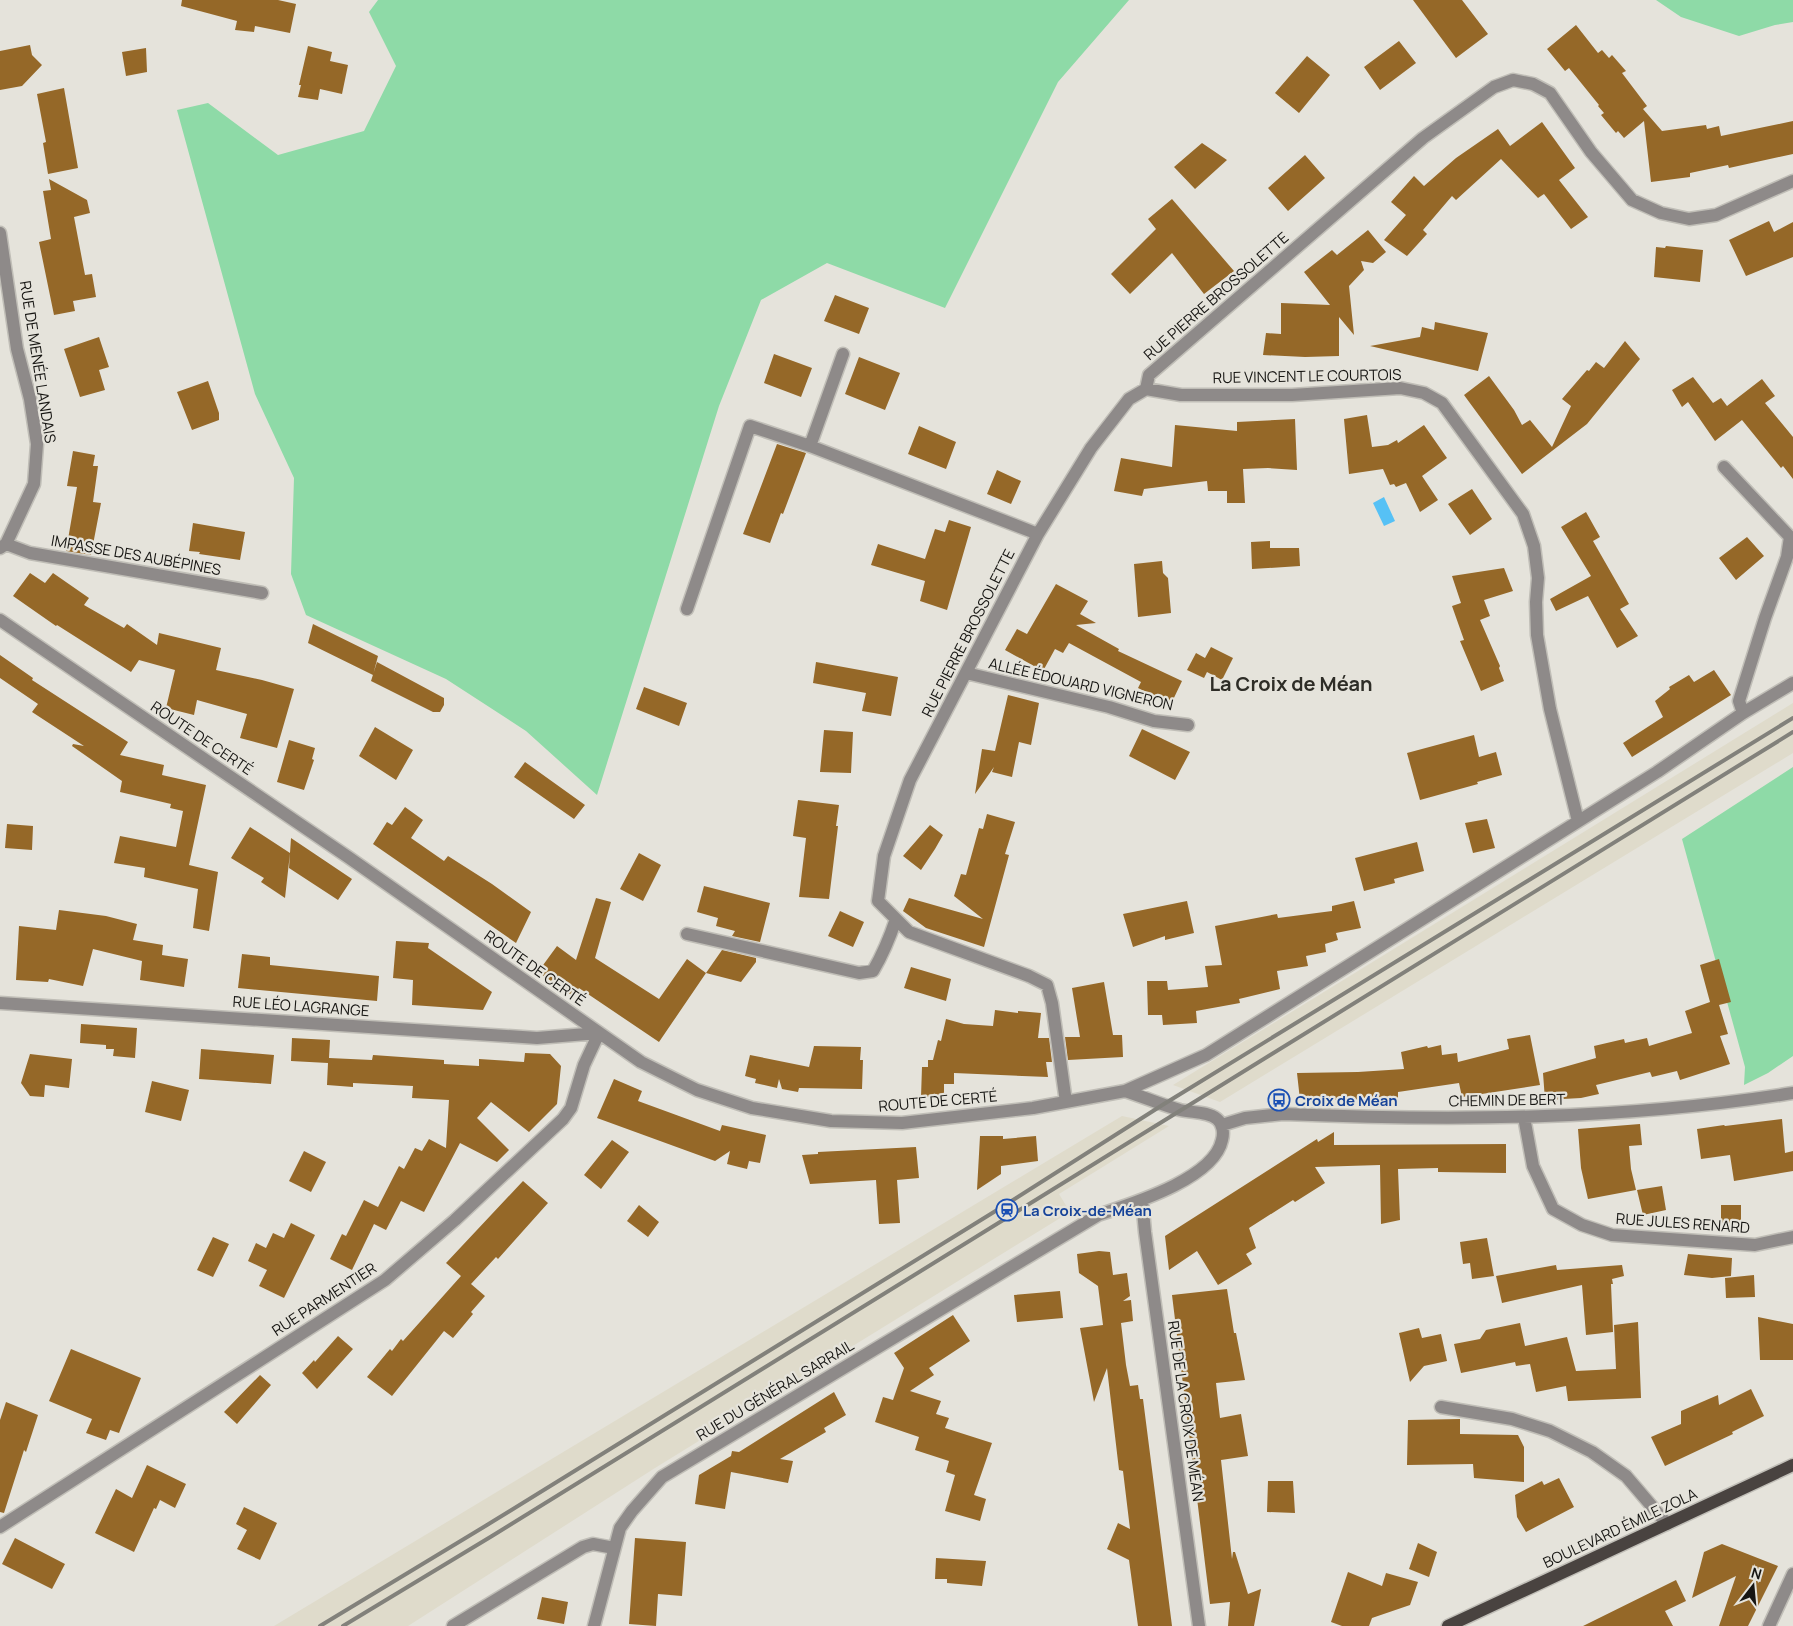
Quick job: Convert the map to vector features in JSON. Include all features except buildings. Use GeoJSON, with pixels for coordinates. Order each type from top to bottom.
{"type":"FeatureCollection","features":[{"type":"Feature","properties":{"kind":"main road","name":"BOULEVARD ÉMILE ZOLA"},"geometry":{"type":"LineString","coordinates":[[1448,1626],[1793,1465]]}},
{"type":"Feature","properties":{"kind":"street","name":"RUE PIERRE BROSSOLETTE"},"geometry":{"type":"LineString","coordinates":[[1066,1102],[1052,1003],[1047,985],[1029,976],[909,932],[878,901],[884,856],[910,780],[1038,534],[1090,448],[1129,399],[1146,389],[1149,376],[1423,138],[1494,87],[1513,80],[1533,84],[1550,93],[1591,152],[1632,200],[1662,213],[1689,219],[1716,215],[1793,181]]}},
{"type":"Feature","properties":{"kind":"street","name":"RUE DE MENÉE LANDAIS"},"geometry":{"type":"LineString","coordinates":[[0,233],[17,348],[30,399],[38,444],[34,484],[3,546]]}},
{"type":"Feature","properties":{"kind":"street"},"geometry":{"type":"LineString","coordinates":[[810,446],[843,354]]}},
{"type":"Feature","properties":{"kind":"street","name":"RUE VINCENT LE COURTOIS"},"geometry":{"type":"LineString","coordinates":[[1146,389],[1190,395],[1292,395],[1400,388],[1424,392],[1442,403],[1523,514],[1534,546],[1538,578],[1536,602],[1537,635],[1550,709],[1576,815]]}},
{"type":"Feature","properties":{"kind":"street"},"geometry":{"type":"LineString","coordinates":[[687,609],[750,426],[810,446],[1038,534]]}},
{"type":"Feature","properties":{"kind":"street"},"geometry":{"type":"LineString","coordinates":[[1724,466],[1790,537],[1787,557],[1739,701],[1743,713]]}},
{"type":"Feature","properties":{"kind":"street","name":"IMPASSE DES AUBÉPINES"},"geometry":{"type":"LineString","coordinates":[[3,546],[30,553],[262,593]]}},
{"type":"Feature","properties":{"kind":"street","name":"ROUTE DE CERTÉ"},"geometry":{"type":"LineString","coordinates":[[0,620],[340,852],[641,1062],[697,1090],[752,1108],[831,1121],[902,1123],[1066,1102],[1125,1091],[1206,1055],[1576,815],[1657,772],[1743,713],[1793,683]]}},
{"type":"Feature","properties":{"kind":"street","name":"ALLÉE ÉDOUARD VIGNERON"},"geometry":{"type":"LineString","coordinates":[[966,673],[1109,707],[1154,722],[1188,724]]}},
{"type":"Feature","properties":{"kind":"street"},"geometry":{"type":"LineString","coordinates":[[687,934],[859,973],[872,971],[891,936],[896,919]]}},
{"type":"Feature","properties":{"kind":"street","name":"RUE LÉO LAGRANGE"},"geometry":{"type":"LineString","coordinates":[[0,1003],[537,1038],[599,1033]]}},
{"type":"Feature","properties":{"kind":"street","name":"RUE PARMENTIER"},"geometry":{"type":"LineString","coordinates":[[0,1527],[385,1280],[455,1220],[563,1119],[571,1108],[584,1065],[599,1033]]}},
{"type":"Feature","properties":{"kind":"street"},"geometry":{"type":"LineString","coordinates":[[1125,1091],[1181,1110],[1206,1114],[1216,1118],[1222,1125]]}},
{"type":"Feature","properties":{"kind":"street","name":"CHEMIN DE BERT"},"geometry":{"type":"LineString","coordinates":[[1222,1125],[1245,1118],[1283,1114],[1524,1117],[1623,1112],[1793,1093]]}},
{"type":"Feature","properties":{"kind":"street","name":"RUE JULES RENARD"},"geometry":{"type":"LineString","coordinates":[[1524,1117],[1533,1166],[1553,1209],[1582,1225],[1612,1235],[1755,1245],[1793,1237]]}},
{"type":"Feature","properties":{"kind":"street","name":"RUE DU GÉNÉRAL SARRAIL"},"geometry":{"type":"LineString","coordinates":[[594,1626],[620,1528],[643,1497],[662,1477],[1098,1215],[1142,1200],[1177,1184],[1208,1164],[1220,1149],[1223,1138],[1222,1125]]}},
{"type":"Feature","properties":{"kind":"street","name":"RUE DE LA CROIX DE MÉAN"},"geometry":{"type":"LineString","coordinates":[[1142,1200],[1199,1626]]}},
{"type":"Feature","properties":{"kind":"street"},"geometry":{"type":"LineString","coordinates":[[1441,1407],[1512,1420],[1550,1431],[1592,1452],[1626,1476],[1667,1524]]}},
{"type":"Feature","properties":{"kind":"street"},"geometry":{"type":"LineString","coordinates":[[453,1626],[583,1547],[593,1544],[614,1548]]}},
{"type":"Feature","properties":{"kind":"street"},"geometry":{"type":"LineString","coordinates":[[1768,1626],[1793,1574]]}},
{"type":"Feature","properties":{"kind":"shaded area"},"geometry":{"type":"Polygon","coordinates":[[[1793,703],[1793,753],[1220,1102],[1173,1085],[1793,703]]]}},
{"type":"Feature","properties":{"kind":"shaded area"},"geometry":{"type":"Polygon","coordinates":[[[1122,1116],[1169,1126],[1059,1194],[1070,1212],[655,1468],[408,1626],[274,1626],[1122,1116]]]}},
{"type":"Feature","properties":{"kind":"green space"},"geometry":{"type":"Polygon","coordinates":[[[378,0],[1129,0],[1058,82],[945,308],[827,263],[761,300],[719,406],[597,795],[526,731],[446,679],[306,615],[291,574],[294,478],[255,394],[177,110],[208,103],[278,155],[364,131],[396,66],[369,12],[378,0]]]}},
{"type":"Feature","properties":{"kind":"green space"},"geometry":{"type":"Polygon","coordinates":[[[1656,0],[1793,0],[1793,22],[1775,25],[1739,36],[1681,17],[1656,0]]]}},
{"type":"Feature","properties":{"kind":"green space"},"geometry":{"type":"Polygon","coordinates":[[[1793,767],[1793,1056],[1768,1073],[1744,1085],[1745,1067],[1682,839],[1793,767]]]}},
{"type":"Feature","properties":{"kind":"water"},"geometry":{"type":"Polygon","coordinates":[[[1384,497],[1395,521],[1384,526],[1373,503],[1384,497]]]}},
{"type":"Feature","properties":{"kind":"railway"},"geometry":{"type":"LineString","coordinates":[[320,1626],[487,1525],[1002,1207],[1164,1104],[1793,718]]}},
{"type":"Feature","properties":{"kind":"railway"},"geometry":{"type":"LineString","coordinates":[[343,1626],[492,1536],[1793,732]]}},
{"type":"Feature","properties":{"kind":"place","name":"Croix de Méan"},"geometry":{"type":"Point","coordinates":[1279,1100]}},
{"type":"Feature","properties":{"kind":"place","name":"La Croix-de-Méan"},"geometry":{"type":"Point","coordinates":[1007,1210]}},
{"type":"Feature","properties":{"kind":"district","name":"La Croix de Méan"},"geometry":{"type":"Point","coordinates":[1291,683]}}]}
